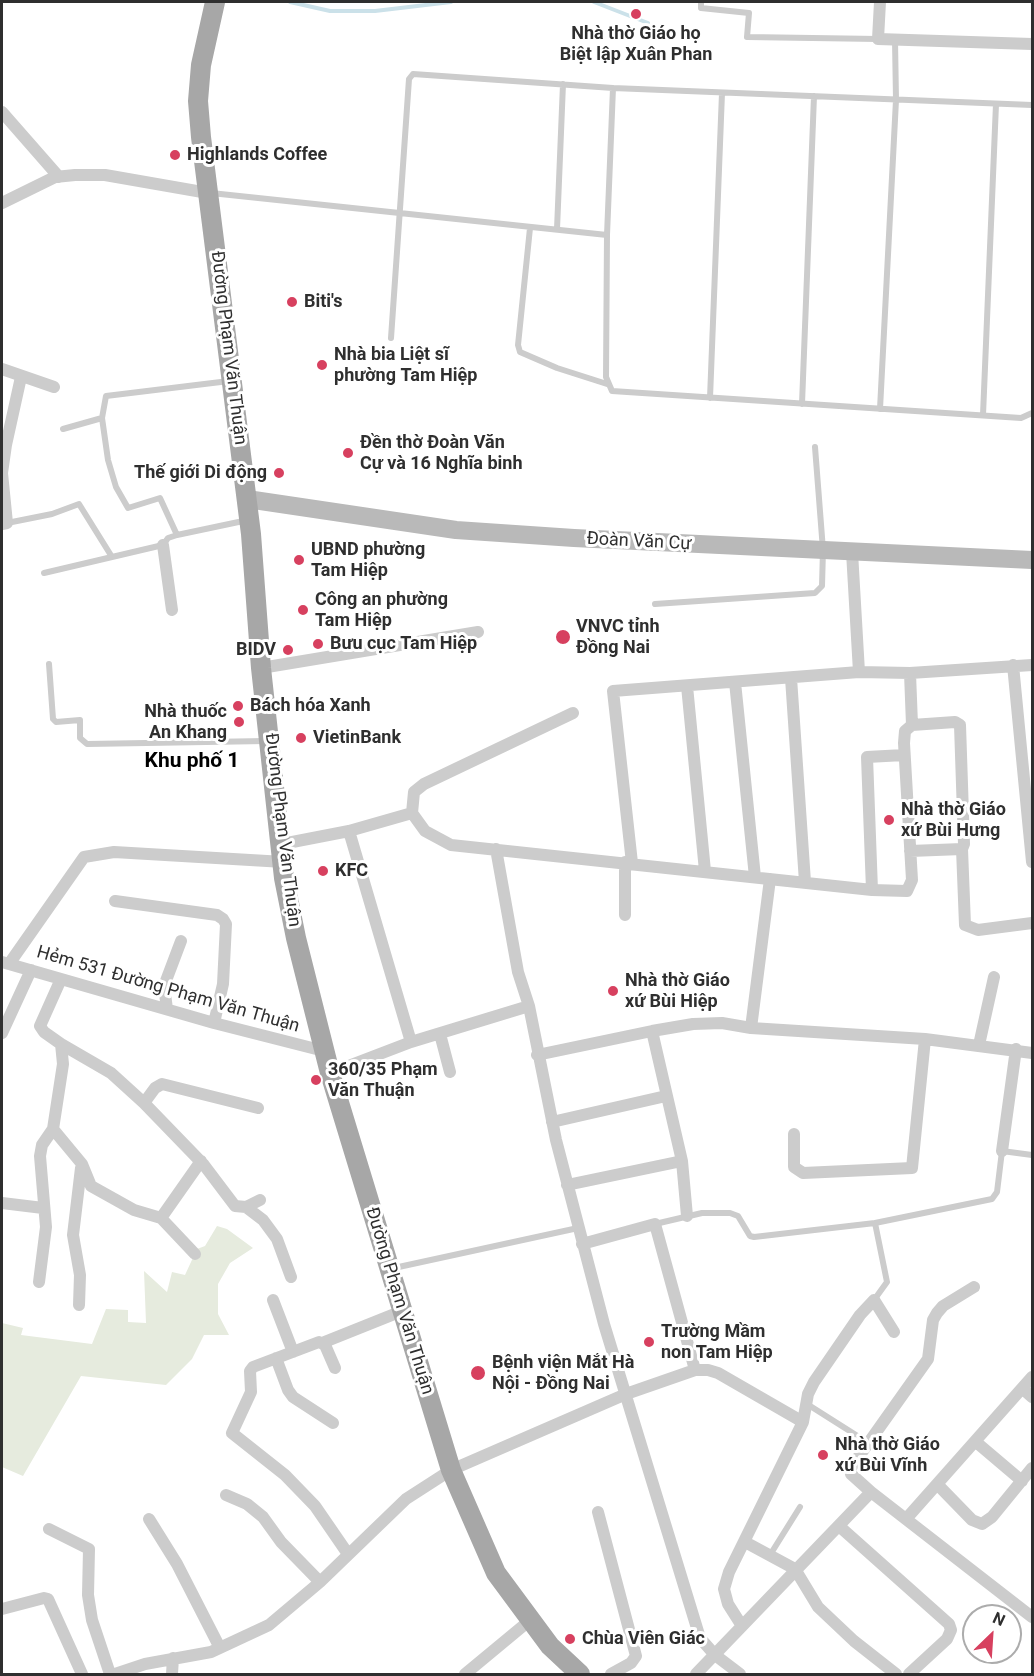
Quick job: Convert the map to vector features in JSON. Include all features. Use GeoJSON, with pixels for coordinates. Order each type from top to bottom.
{"type":"FeatureCollection","features":[{"type":"Feature","properties":{"kind":"main road","name":"Đường Phạm Văn Thuận"},"geometry":{"type":"LineString","coordinates":[[215,2],[201,65],[198,101],[247,499],[261,668],[284,878],[296,938],[330,1073],[450,1470],[496,1573],[529,1621],[550,1646],[580,1674]]}},
{"type":"Feature","properties":{"kind":"street"},"geometry":{"type":"LineString","coordinates":[[880,2],[878,39],[1032,44]]}},
{"type":"Feature","properties":{"kind":"street"},"geometry":{"type":"LineString","coordinates":[[2,112],[59,177]]}},
{"type":"Feature","properties":{"kind":"street"},"geometry":{"type":"LineString","coordinates":[[2,203],[59,177],[105,175],[208,193]]}},
{"type":"Feature","properties":{"kind":"street"},"geometry":{"type":"LineString","coordinates":[[2,369],[54,387]]}},
{"type":"Feature","properties":{"kind":"street"},"geometry":{"type":"LineString","coordinates":[[4,523],[2,474],[21,377]]}},
{"type":"Feature","properties":{"kind":"street","name":"Đoàn Văn Cự"},"geometry":{"type":"LineString","coordinates":[[247,499],[447,529],[1032,560]]}},
{"type":"Feature","properties":{"kind":"street"},"geometry":{"type":"LineString","coordinates":[[163,545],[172,610]]}},
{"type":"Feature","properties":{"kind":"street"},"geometry":{"type":"LineString","coordinates":[[852,552],[859,672]]}},
{"type":"Feature","properties":{"kind":"street"},"geometry":{"type":"LineString","coordinates":[[261,668],[478,632]]}},
{"type":"Feature","properties":{"kind":"street"},"geometry":{"type":"LineString","coordinates":[[1013,665],[1032,862]]}},
{"type":"Feature","properties":{"kind":"street"},"geometry":{"type":"LineString","coordinates":[[625,915],[629,863],[613,691],[859,672],[910,673],[1032,665]]}},
{"type":"Feature","properties":{"kind":"street"},"geometry":{"type":"LineString","coordinates":[[910,673],[912,726]]}},
{"type":"Feature","properties":{"kind":"street"},"geometry":{"type":"LineString","coordinates":[[791,678],[804,882]]}},
{"type":"Feature","properties":{"kind":"street"},"geometry":{"type":"LineString","coordinates":[[735,682],[755,877]]}},
{"type":"Feature","properties":{"kind":"street"},"geometry":{"type":"LineString","coordinates":[[687,686],[705,871]]}},
{"type":"Feature","properties":{"kind":"street"},"geometry":{"type":"LineString","coordinates":[[573,713],[424,784],[414,792],[412,813],[424,831],[451,845],[872,890],[907,891],[912,880],[904,755],[905,731],[912,726],[955,722],[960,724],[965,925],[978,930],[1032,923]]}},
{"type":"Feature","properties":{"kind":"street"},"geometry":{"type":"LineString","coordinates":[[872,890],[867,757],[904,755]]}},
{"type":"Feature","properties":{"kind":"street"},"geometry":{"type":"LineString","coordinates":[[5,963],[84,857],[114,852],[283,853],[412,813]]}},
{"type":"Feature","properties":{"kind":"street"},"geometry":{"type":"LineString","coordinates":[[349,831],[411,1042]]}},
{"type":"Feature","properties":{"kind":"street"},"geometry":{"type":"LineString","coordinates":[[496,849],[518,972],[529,1006],[537,1054],[567,1185],[626,1394],[700,1638],[715,1655],[740,1674]]}},
{"type":"Feature","properties":{"kind":"street"},"geometry":{"type":"LineString","coordinates":[[910,851],[962,849]]}},
{"type":"Feature","properties":{"kind":"street"},"geometry":{"type":"LineString","coordinates":[[751,1028],[770,879]]}},
{"type":"Feature","properties":{"kind":"street"},"geometry":{"type":"LineString","coordinates":[[115,901],[217,915],[223,919],[226,924],[223,984],[214,1023]]}},
{"type":"Feature","properties":{"kind":"street"},"geometry":{"type":"LineString","coordinates":[[167,1009],[164,986],[181,941]]}},
{"type":"Feature","properties":{"kind":"street","name":"Hẻm 531 Đường Phạm Văn Thuận"},"geometry":{"type":"LineString","coordinates":[[5,963],[214,1023],[324,1050]]}},
{"type":"Feature","properties":{"kind":"street"},"geometry":{"type":"LineString","coordinates":[[2,1033],[31,970]]}},
{"type":"Feature","properties":{"kind":"street"},"geometry":{"type":"LineString","coordinates":[[979,1045],[994,977]]}},
{"type":"Feature","properties":{"kind":"street"},"geometry":{"type":"LineString","coordinates":[[61,979],[40,1026],[44,1032],[111,1073],[144,1103],[201,1161],[235,1206],[246,1207],[260,1200]]}},
{"type":"Feature","properties":{"kind":"street"},"geometry":{"type":"LineString","coordinates":[[330,1073],[411,1042],[529,1006]]}},
{"type":"Feature","properties":{"kind":"street"},"geometry":{"type":"LineString","coordinates":[[537,1054],[703,1023],[924,1039],[1016,1049],[1032,1053]]}},
{"type":"Feature","properties":{"kind":"street"},"geometry":{"type":"LineString","coordinates":[[652,1031],[682,1161],[687,1216]]}},
{"type":"Feature","properties":{"kind":"street"},"geometry":{"type":"LineString","coordinates":[[440,1034],[450,1072]]}},
{"type":"Feature","properties":{"kind":"street"},"geometry":{"type":"LineString","coordinates":[[794,1134],[794,1167],[803,1173],[912,1168],[924,1039]]}},
{"type":"Feature","properties":{"kind":"street"},"geometry":{"type":"LineString","coordinates":[[39,1282],[46,1227],[40,1156],[42,1145],[53,1129],[63,1064],[61,1044]]}},
{"type":"Feature","properties":{"kind":"street"},"geometry":{"type":"LineString","coordinates":[[1002,1151],[1016,1049]]}},
{"type":"Feature","properties":{"kind":"street"},"geometry":{"type":"LineString","coordinates":[[144,1103],[155,1088],[162,1084],[258,1108]]}},
{"type":"Feature","properties":{"kind":"street"},"geometry":{"type":"LineString","coordinates":[[552,1122],[666,1096]]}},
{"type":"Feature","properties":{"kind":"street"},"geometry":{"type":"LineString","coordinates":[[53,1129],[82,1164],[91,1186],[96,1191],[134,1210],[161,1218],[195,1254]]}},
{"type":"Feature","properties":{"kind":"street"},"geometry":{"type":"LineString","coordinates":[[161,1218],[201,1161]]}},
{"type":"Feature","properties":{"kind":"street"},"geometry":{"type":"LineString","coordinates":[[567,1185],[682,1161]]}},
{"type":"Feature","properties":{"kind":"street"},"geometry":{"type":"LineString","coordinates":[[79,1305],[80,1275],[73,1235],[82,1164]]}},
{"type":"Feature","properties":{"kind":"street"},"geometry":{"type":"LineString","coordinates":[[2,1203],[43,1208]]}},
{"type":"Feature","properties":{"kind":"street"},"geometry":{"type":"LineString","coordinates":[[246,1207],[263,1220],[277,1239],[291,1277]]}},
{"type":"Feature","properties":{"kind":"street"},"geometry":{"type":"LineString","coordinates":[[582,1244],[655,1224],[695,1370]]}},
{"type":"Feature","properties":{"kind":"street"},"geometry":{"type":"LineString","coordinates":[[974,1287],[943,1306],[937,1313],[932,1328],[928,1359],[867,1442],[849,1472],[871,1492],[1032,1617]]}},
{"type":"Feature","properties":{"kind":"street"},"geometry":{"type":"LineString","coordinates":[[273,1300],[293,1352]]}},
{"type":"Feature","properties":{"kind":"street"},"geometry":{"type":"LineString","coordinates":[[742,1626],[728,1604],[724,1589],[729,1572],[803,1422],[808,1394],[864,1309],[874,1300],[894,1332]]}},
{"type":"Feature","properties":{"kind":"street"},"geometry":{"type":"LineString","coordinates":[[348,1554],[315,1506],[285,1475],[232,1433],[251,1392],[250,1371],[276,1358],[322,1343],[402,1311]]}},
{"type":"Feature","properties":{"kind":"street"},"geometry":{"type":"LineString","coordinates":[[322,1343],[335,1368]]}},
{"type":"Feature","properties":{"kind":"street"},"geometry":{"type":"LineString","coordinates":[[276,1358],[293,1397],[333,1423]]}},
{"type":"Feature","properties":{"kind":"street"},"geometry":{"type":"LineString","coordinates":[[115,1674],[146,1664],[211,1652],[269,1625],[320,1582],[406,1499],[450,1470],[626,1394],[695,1370],[718,1373],[803,1422]]}},
{"type":"Feature","properties":{"kind":"street"},"geometry":{"type":"LineString","coordinates":[[906,1519],[976,1442],[1028,1393],[1032,1377]]}},
{"type":"Feature","properties":{"kind":"street"},"geometry":{"type":"LineString","coordinates":[[976,1442],[1022,1481]]}},
{"type":"Feature","properties":{"kind":"street"},"geometry":{"type":"LineString","coordinates":[[937,1484],[972,1520],[982,1524],[992,1517],[1032,1468]]}},
{"type":"Feature","properties":{"kind":"street"},"geometry":{"type":"LineString","coordinates":[[696,1674],[871,1492]]}},
{"type":"Feature","properties":{"kind":"street"},"geometry":{"type":"LineString","coordinates":[[226,1495],[248,1504],[320,1582]]}},
{"type":"Feature","properties":{"kind":"street"},"geometry":{"type":"LineString","coordinates":[[598,1512],[636,1656],[631,1663],[612,1674]]}},
{"type":"Feature","properties":{"kind":"street"},"geometry":{"type":"LineString","coordinates":[[149,1519],[177,1564],[220,1648]]}},
{"type":"Feature","properties":{"kind":"street"},"geometry":{"type":"LineString","coordinates":[[839,1526],[949,1624],[951,1630],[947,1638],[909,1674]]}},
{"type":"Feature","properties":{"kind":"street"},"geometry":{"type":"LineString","coordinates":[[49,1529],[89,1549],[88,1595],[92,1620],[110,1674]]}},
{"type":"Feature","properties":{"kind":"street"},"geometry":{"type":"LineString","coordinates":[[745,1542],[795,1569],[818,1607],[854,1641],[896,1674]]}},
{"type":"Feature","properties":{"kind":"street"},"geometry":{"type":"LineString","coordinates":[[2,1609],[44,1598],[48,1599],[82,1674]]}},
{"type":"Feature","properties":{"kind":"street"},"geometry":{"type":"LineString","coordinates":[[465,1674],[529,1621]]}},
{"type":"Feature","properties":{"kind":"street"},"geometry":{"type":"LineString","coordinates":[[172,1674],[173,1658]]}},
{"type":"Feature","properties":{"kind":"lane"},"geometry":{"type":"LineString","coordinates":[[701,2],[701,8],[748,13],[747,37],[878,39]]}},
{"type":"Feature","properties":{"kind":"lane"},"geometry":{"type":"LineString","coordinates":[[880,409],[896,100],[895,40]]}},
{"type":"Feature","properties":{"kind":"lane"},"geometry":{"type":"LineString","coordinates":[[391,338],[409,79],[413,74],[613,88],[1032,105]]}},
{"type":"Feature","properties":{"kind":"lane"},"geometry":{"type":"LineString","coordinates":[[557,230],[563,84]]}},
{"type":"Feature","properties":{"kind":"lane"},"geometry":{"type":"LineString","coordinates":[[613,88],[607,235],[607,384],[612,391],[983,416],[1021,418],[1032,414]]}},
{"type":"Feature","properties":{"kind":"lane"},"geometry":{"type":"LineString","coordinates":[[710,398],[722,93]]}},
{"type":"Feature","properties":{"kind":"lane"},"geometry":{"type":"LineString","coordinates":[[802,404],[814,96]]}},
{"type":"Feature","properties":{"kind":"lane"},"geometry":{"type":"LineString","coordinates":[[983,416],[996,104]]}},
{"type":"Feature","properties":{"kind":"lane"},"geometry":{"type":"LineString","coordinates":[[208,193],[607,235]]}},
{"type":"Feature","properties":{"kind":"lane"},"geometry":{"type":"LineString","coordinates":[[530,228],[518,345],[520,352],[557,368],[607,384]]}},
{"type":"Feature","properties":{"kind":"lane"},"geometry":{"type":"LineString","coordinates":[[177,535],[160,498],[128,508],[116,487],[108,460],[102,418],[106,396],[233,381]]}},
{"type":"Feature","properties":{"kind":"lane"},"geometry":{"type":"LineString","coordinates":[[63,429],[102,418]]}},
{"type":"Feature","properties":{"kind":"lane"},"geometry":{"type":"LineString","coordinates":[[655,604],[815,593],[822,586],[823,550],[815,447]]}},
{"type":"Feature","properties":{"kind":"lane"},"geometry":{"type":"LineString","coordinates":[[4,523],[52,514],[77,504],[112,556]]}},
{"type":"Feature","properties":{"kind":"lane"},"geometry":{"type":"LineString","coordinates":[[44,573],[163,545],[168,538],[177,535],[249,520]]}},
{"type":"Feature","properties":{"kind":"lane"},"geometry":{"type":"LineString","coordinates":[[49,664],[52,719],[56,722],[80,720],[80,738],[87,744],[270,741]]}},
{"type":"Feature","properties":{"kind":"lane"},"geometry":{"type":"LineString","coordinates":[[655,1224],[702,1213],[734,1214],[754,1237],[875,1223],[992,1198],[998,1192],[1002,1151],[1032,1155]]}},
{"type":"Feature","properties":{"kind":"lane"},"geometry":{"type":"LineString","coordinates":[[874,1300],[887,1282],[875,1223]]}},
{"type":"Feature","properties":{"kind":"lane"},"geometry":{"type":"LineString","coordinates":[[389,1269],[578,1228]]}},
{"type":"Feature","properties":{"kind":"lane"},"geometry":{"type":"LineString","coordinates":[[807,1404],[867,1442]]}},
{"type":"Feature","properties":{"kind":"lane"},"geometry":{"type":"LineString","coordinates":[[770,1555],[800,1507]]}},
{"type":"Feature","properties":{"kind":"shaded area"},"geometry":{"type":"Polygon","coordinates":[[[217,1226],[227,1229],[253,1248],[230,1263],[218,1284],[218,1314],[229,1335],[204,1335],[192,1359],[166,1385],[81,1376],[23,1476],[2,1467],[2,1323],[23,1328],[21,1335],[92,1344],[106,1309],[128,1310],[128,1322],[146,1323],[144,1271],[167,1292],[172,1272],[185,1275],[197,1249],[205,1246],[217,1226]]]}},
{"type":"Feature","properties":{"kind":"waterway"},"geometry":{"type":"LineString","coordinates":[[290,2],[330,11],[375,11],[451,2]]}},
{"type":"Feature","properties":{"kind":"waterway"},"geometry":{"type":"LineString","coordinates":[[594,2],[648,23]]}},
{"type":"Feature","properties":{"kind":"place","name":"Nhà thờ Giáo họ Biệt lập Xuân Phan"},"geometry":{"type":"Point","coordinates":[636,14]}},
{"type":"Feature","properties":{"kind":"place","name":"Highlands Coffee"},"geometry":{"type":"Point","coordinates":[175,155]}},
{"type":"Feature","properties":{"kind":"place","name":"Biti's"},"geometry":{"type":"Point","coordinates":[292,302]}},
{"type":"Feature","properties":{"kind":"place","name":"Nhà bia Liệt sĩ phường Tam Hiệp"},"geometry":{"type":"Point","coordinates":[322,365]}},
{"type":"Feature","properties":{"kind":"place","name":"Đền thờ Đoàn Văn Cự và 16 Nghĩa binh"},"geometry":{"type":"Point","coordinates":[348,453]}},
{"type":"Feature","properties":{"kind":"place","name":"Thế giới Di động"},"geometry":{"type":"Point","coordinates":[279,473]}},
{"type":"Feature","properties":{"kind":"place","name":"UBND phường Tam Hiệp"},"geometry":{"type":"Point","coordinates":[299,560]}},
{"type":"Feature","properties":{"kind":"place","name":"Công an phường Tam Hiệp"},"geometry":{"type":"Point","coordinates":[303,610]}},
{"type":"Feature","properties":{"kind":"place","name":"VNVC tỉnh Đồng Nai"},"geometry":{"type":"Point","coordinates":[563,637]}},
{"type":"Feature","properties":{"kind":"place","name":"Bưu cục Tam Hiệp"},"geometry":{"type":"Point","coordinates":[318,644]}},
{"type":"Feature","properties":{"kind":"place","name":"BIDV"},"geometry":{"type":"Point","coordinates":[288,650]}},
{"type":"Feature","properties":{"kind":"place","name":"Bách hóa Xanh"},"geometry":{"type":"Point","coordinates":[238,706]}},
{"type":"Feature","properties":{"kind":"place","name":"Nhà thuốc An Khang"},"geometry":{"type":"Point","coordinates":[239,722]}},
{"type":"Feature","properties":{"kind":"place","name":"VietinBank"},"geometry":{"type":"Point","coordinates":[301,738]}},
{"type":"Feature","properties":{"kind":"place","name":"Nhà thờ Giáo xứ Bùi Hưng"},"geometry":{"type":"Point","coordinates":[889,820]}},
{"type":"Feature","properties":{"kind":"place","name":"KFC"},"geometry":{"type":"Point","coordinates":[323,871]}},
{"type":"Feature","properties":{"kind":"place","name":"Nhà thờ Giáo xứ Bùi Hiệp"},"geometry":{"type":"Point","coordinates":[613,991]}},
{"type":"Feature","properties":{"kind":"place","name":"360/35 Phạm Văn Thuận"},"geometry":{"type":"Point","coordinates":[316,1080]}},
{"type":"Feature","properties":{"kind":"place","name":"Trường Mầm non Tam Hiệp"},"geometry":{"type":"Point","coordinates":[649,1342]}},
{"type":"Feature","properties":{"kind":"place","name":"Bệnh viện Mắt Hà Nội - Đồng Nai"},"geometry":{"type":"Point","coordinates":[478,1373]}},
{"type":"Feature","properties":{"kind":"place","name":"Nhà thờ Giáo xứ Bùi Vĩnh"},"geometry":{"type":"Point","coordinates":[823,1455]}},
{"type":"Feature","properties":{"kind":"place","name":"Chùa Viên Giác"},"geometry":{"type":"Point","coordinates":[570,1639]}},
{"type":"Feature","properties":{"kind":"district","name":"Khu phố 1"},"geometry":{"type":"Point","coordinates":[192,762]}}]}
